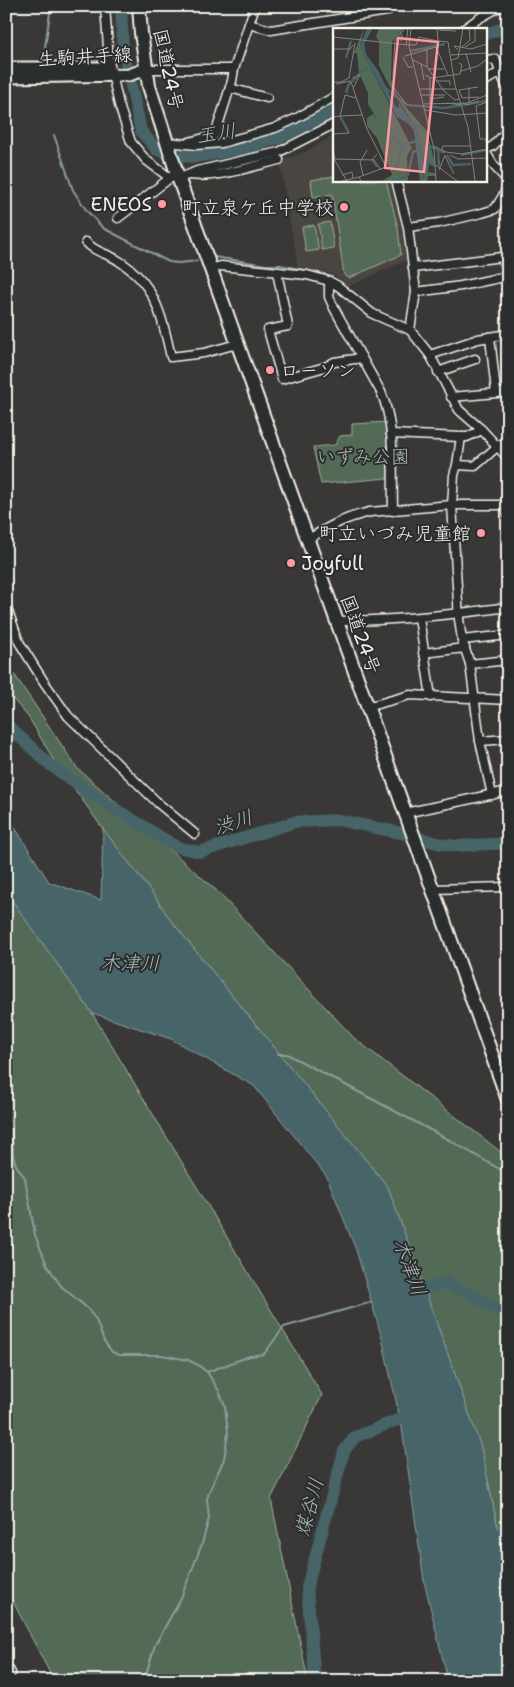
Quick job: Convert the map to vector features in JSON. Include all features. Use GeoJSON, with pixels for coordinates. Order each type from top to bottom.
{"type":"FeatureCollection","features":[{"type":"Feature","properties":{"kind":"highway","name":"国道24号"},"geometry":{"type":"LineString","coordinates":[[139,6],[149,86],[174,164],[508,1100]]}},
{"type":"Feature","properties":{"kind":"main road","name":"生駒井手線"},"geometry":{"type":"LineString","coordinates":[[6,68],[114,72],[129,75],[146,69]]}},
{"type":"Feature","properties":{"kind":"main road","name":"生駒井手線"},"geometry":{"type":"LineString","coordinates":[[6,77],[114,72]]}},
{"type":"Feature","properties":{"kind":"street"},"geometry":{"type":"LineString","coordinates":[[105,6],[119,105],[131,142],[146,160],[179,177],[218,174],[279,160]]}},
{"type":"Feature","properties":{"kind":"street"},"geometry":{"type":"LineString","coordinates":[[185,143],[215,135],[255,6]]}},
{"type":"Feature","properties":{"kind":"street"},"geometry":{"type":"LineString","coordinates":[[249,24],[271,30],[387,11],[396,6]]}},
{"type":"Feature","properties":{"kind":"street"},"geometry":{"type":"LineString","coordinates":[[466,28],[501,6]]}},
{"type":"Feature","properties":{"kind":"street"},"geometry":{"type":"LineString","coordinates":[[486,60],[494,59],[508,90]]}},
{"type":"Feature","properties":{"kind":"street"},"geometry":{"type":"LineString","coordinates":[[146,69],[234,69]]}},
{"type":"Feature","properties":{"kind":"street"},"geometry":{"type":"LineString","coordinates":[[486,80],[500,72]]}},
{"type":"Feature","properties":{"kind":"street"},"geometry":{"type":"LineString","coordinates":[[230,88],[267,98]]}},
{"type":"Feature","properties":{"kind":"street"},"geometry":{"type":"LineString","coordinates":[[167,143],[196,145],[222,143],[267,130],[295,119],[333,98]]}},
{"type":"Feature","properties":{"kind":"street"},"geometry":{"type":"LineString","coordinates":[[118,218],[179,177],[279,152],[333,125]]}},
{"type":"Feature","properties":{"kind":"street"},"geometry":{"type":"LineString","coordinates":[[486,150],[493,146],[508,130]]}},
{"type":"Feature","properties":{"kind":"street"},"geometry":{"type":"LineString","coordinates":[[408,227],[439,223],[482,214],[495,209],[504,194],[508,181],[494,166],[486,153]]}},
{"type":"Feature","properties":{"kind":"street"},"geometry":{"type":"LineString","coordinates":[[396,181],[408,227],[416,292],[410,330]]}},
{"type":"Feature","properties":{"kind":"street"},"geometry":{"type":"LineString","coordinates":[[86,242],[92,249],[117,259],[137,274],[155,299],[161,314],[171,357],[204,353],[237,344]]}},
{"type":"Feature","properties":{"kind":"street"},"geometry":{"type":"LineString","coordinates":[[413,268],[502,257],[508,274],[461,286],[416,292]]}},
{"type":"Feature","properties":{"kind":"street"},"geometry":{"type":"LineString","coordinates":[[210,269],[222,266],[307,275],[329,281],[373,314],[410,330],[430,354],[459,410],[482,430],[508,458]]}},
{"type":"Feature","properties":{"kind":"street"},"geometry":{"type":"LineString","coordinates":[[277,272],[288,326],[268,330],[282,379],[325,367],[334,362],[362,358]]}},
{"type":"Feature","properties":{"kind":"street"},"geometry":{"type":"LineString","coordinates":[[329,281],[329,297],[384,399],[391,434],[393,510]]}},
{"type":"Feature","properties":{"kind":"street"},"geometry":{"type":"LineString","coordinates":[[430,354],[478,339],[508,334]]}},
{"type":"Feature","properties":{"kind":"street"},"geometry":{"type":"LineString","coordinates":[[490,337],[496,392]]}},
{"type":"Feature","properties":{"kind":"street"},"geometry":{"type":"LineString","coordinates":[[438,372],[475,358]]}},
{"type":"Feature","properties":{"kind":"street"},"geometry":{"type":"LineString","coordinates":[[451,396],[508,392]]}},
{"type":"Feature","properties":{"kind":"street"},"geometry":{"type":"LineString","coordinates":[[391,434],[467,437],[482,430]]}},
{"type":"Feature","properties":{"kind":"street"},"geometry":{"type":"LineString","coordinates":[[461,437],[454,476],[452,505],[459,614],[462,640],[470,664],[480,742],[492,795]]}},
{"type":"Feature","properties":{"kind":"street"},"geometry":{"type":"LineString","coordinates":[[457,465],[475,466],[498,446],[508,441]]}},
{"type":"Feature","properties":{"kind":"street"},"geometry":{"type":"LineString","coordinates":[[307,540],[336,522],[357,515],[393,510],[452,505],[507,505],[508,515]]}},
{"type":"Feature","properties":{"kind":"street"},"geometry":{"type":"LineString","coordinates":[[6,605],[19,642],[68,716],[159,804],[195,834]]}},
{"type":"Feature","properties":{"kind":"street"},"geometry":{"type":"LineString","coordinates":[[337,621],[380,621],[419,618],[508,607]]}},
{"type":"Feature","properties":{"kind":"street"},"geometry":{"type":"LineString","coordinates":[[419,618],[431,697]]}},
{"type":"Feature","properties":{"kind":"street"},"geometry":{"type":"LineString","coordinates":[[462,640],[508,635]]}},
{"type":"Feature","properties":{"kind":"street"},"geometry":{"type":"LineString","coordinates":[[423,653],[465,648]]}},
{"type":"Feature","properties":{"kind":"street"},"geometry":{"type":"LineString","coordinates":[[470,664],[508,660]]}},
{"type":"Feature","properties":{"kind":"street"},"geometry":{"type":"LineString","coordinates":[[367,707],[410,695],[508,700]]}},
{"type":"Feature","properties":{"kind":"street"},"geometry":{"type":"LineString","coordinates":[[480,742],[508,739]]}},
{"type":"Feature","properties":{"kind":"street"},"geometry":{"type":"LineString","coordinates":[[405,813],[508,791]]}},
{"type":"Feature","properties":{"kind":"street"},"geometry":{"type":"LineString","coordinates":[[433,889],[508,887]]}},
{"type":"Feature","properties":{"kind":"street"},"geometry":{"type":"LineString","coordinates":[[6,1665],[11,1673],[6,1680]]}},
{"type":"Feature","properties":{"kind":"shaded area","name":"町立泉ケ丘中学校"},"geometry":{"type":"Polygon","coordinates":[[[333,136],[333,181],[394,181],[405,227],[409,259],[347,287],[333,274],[298,267],[280,164],[281,158],[306,152],[333,136]]]}},
{"type":"Feature","properties":{"kind":"green space"},"geometry":{"type":"Polygon","coordinates":[[[333,176],[333,181],[386,181],[398,228],[401,255],[349,278],[344,275],[332,194],[313,197],[311,180],[333,176]]]}},
{"type":"Feature","properties":{"kind":"green space"},"geometry":{"type":"Polygon","coordinates":[[[330,222],[334,248],[322,250],[318,224],[330,222]]]}},
{"type":"Feature","properties":{"kind":"green space"},"geometry":{"type":"Polygon","coordinates":[[[314,225],[319,250],[306,252],[302,227],[314,225]]]}},
{"type":"Feature","properties":{"kind":"green space","name":"いずみ公園"},"geometry":{"type":"Polygon","coordinates":[[[387,422],[388,478],[321,484],[313,447],[335,445],[340,436],[352,435],[352,424],[387,422]]]}},
{"type":"Feature","properties":{"kind":"green space"},"geometry":{"type":"Polygon","coordinates":[[[6,662],[77,768],[217,891],[354,1038],[501,1152],[508,1169],[508,1577],[481,1447],[388,1187],[169,918],[103,829],[53,759],[29,718],[6,691],[6,662]]]}},
{"type":"Feature","properties":{"kind":"green space"},"geometry":{"type":"Polygon","coordinates":[[[6,892],[92,1013],[322,1395],[271,1499],[308,1681],[54,1681],[6,1588],[6,892]]]}},
{"type":"Feature","properties":{"kind":"water","name":"木津川"},"geometry":{"type":"Polygon","coordinates":[[[6,813],[49,882],[101,900],[103,829],[169,918],[388,1187],[481,1447],[508,1577],[508,1681],[448,1681],[424,1581],[402,1428],[382,1338],[356,1250],[327,1177],[254,1086],[171,1039],[92,1013],[6,892],[6,813]]]}},
{"type":"Feature","properties":{"kind":"waterway"},"geometry":{"type":"LineString","coordinates":[[45,47],[51,6]]}},
{"type":"Feature","properties":{"kind":"waterway","name":"玉川"},"geometry":{"type":"LineString","coordinates":[[121,6],[123,48],[141,131],[157,150],[195,157],[251,147],[281,137],[333,111]]}},
{"type":"Feature","properties":{"kind":"waterway","name":"玉川"},"geometry":{"type":"LineString","coordinates":[[486,34],[508,27]]}},
{"type":"Feature","properties":{"kind":"waterway"},"geometry":{"type":"LineString","coordinates":[[54,135],[73,190],[87,211],[103,228],[169,262],[197,261]]}},
{"type":"Feature","properties":{"kind":"waterway"},"geometry":{"type":"LineString","coordinates":[[214,257],[266,265],[280,265],[325,274]]}},
{"type":"Feature","properties":{"kind":"waterway","name":"渋川"},"geometry":{"type":"LineString","coordinates":[[6,724],[49,764],[85,790],[177,847],[200,852],[295,822],[338,820],[401,833],[441,844],[457,846],[508,843]]}},
{"type":"Feature","properties":{"kind":"waterway"},"geometry":{"type":"LineString","coordinates":[[278,1054],[287,1054],[451,1141],[508,1174]]}},
{"type":"Feature","properties":{"kind":"waterway"},"geometry":{"type":"LineString","coordinates":[[6,1109],[11,1123],[13,1155],[16,1165],[25,1178],[35,1235],[47,1265],[61,1286],[87,1308],[96,1320],[104,1341],[112,1352],[119,1355],[162,1355],[188,1360],[207,1372],[219,1391],[225,1406],[228,1433],[224,1459],[207,1499],[209,1518],[202,1544],[181,1598],[155,1645],[144,1681]]}},
{"type":"Feature","properties":{"kind":"waterway"},"geometry":{"type":"LineString","coordinates":[[409,1292],[447,1283],[508,1314]]}},
{"type":"Feature","properties":{"kind":"waterway"},"geometry":{"type":"LineString","coordinates":[[207,1372],[250,1356],[264,1354],[284,1327],[372,1302]]}},
{"type":"Feature","properties":{"kind":"waterway","name":"煤谷川"},"geometry":{"type":"LineString","coordinates":[[315,1681],[307,1587],[344,1451],[355,1437],[415,1413]]}},
{"type":"Feature","properties":{"kind":"waterway"},"geometry":{"type":"LineString","coordinates":[[483,1532],[502,1535],[508,1540]]}},
{"type":"Feature","properties":{"kind":"place","name":"ENEOS"},"geometry":{"type":"Point","coordinates":[162,204]}},
{"type":"Feature","properties":{"kind":"place","name":"町立泉ケ丘中学校"},"geometry":{"type":"Point","coordinates":[344,207]}},
{"type":"Feature","properties":{"kind":"place","name":"ローソン"},"geometry":{"type":"Point","coordinates":[270,370]}},
{"type":"Feature","properties":{"kind":"place","name":"町立いづみ児童館"},"geometry":{"type":"Point","coordinates":[481,533]}},
{"type":"Feature","properties":{"kind":"place","name":"Joyfull"},"geometry":{"type":"Point","coordinates":[291,563]}}]}
